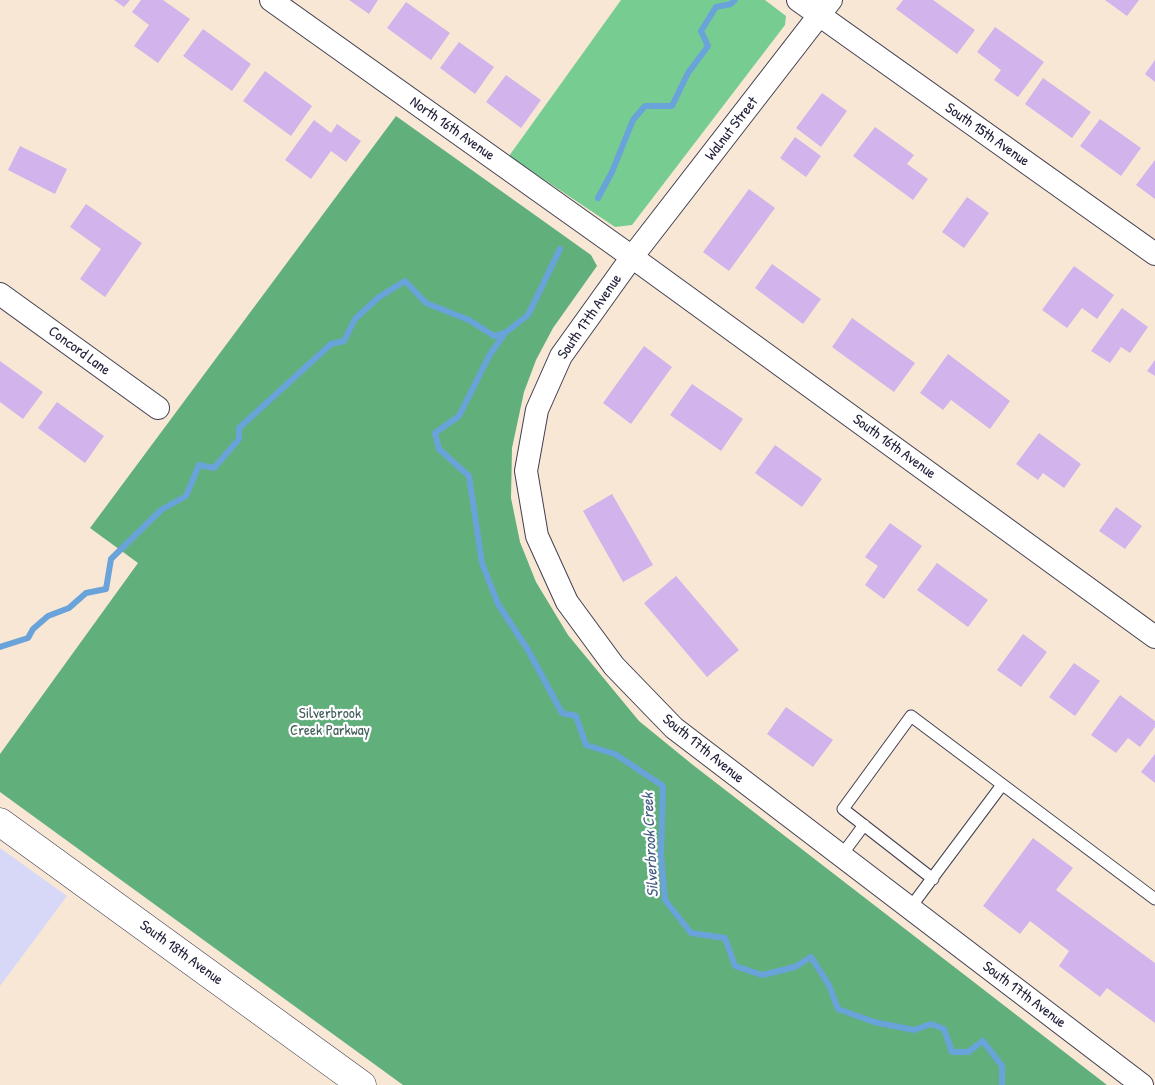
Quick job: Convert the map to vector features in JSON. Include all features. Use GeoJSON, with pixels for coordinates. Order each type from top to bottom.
{"type":"FeatureCollection","features":[{"type":"Feature","properties":{"kind":"street","name":"North 16th Avenue"},"geometry":{"type":"LineString","coordinates":[[272,0],[632,257]]}},
{"type":"Feature","properties":{"kind":"street","name":"South 15th Avenue"},"geometry":{"type":"LineString","coordinates":[[798,0],[826,8],[1155,254]]}},
{"type":"Feature","properties":{"kind":"street","name":"Walnut Street"},"geometry":{"type":"LineString","coordinates":[[632,257],[826,8]]}},
{"type":"Feature","properties":{"kind":"street","name":"South 16th Avenue"},"geometry":{"type":"LineString","coordinates":[[632,257],[1155,637]]}},
{"type":"Feature","properties":{"kind":"street","name":"South 17th Avenue"},"geometry":{"type":"LineString","coordinates":[[632,257],[561,356],[537,410],[526,470],[536,536],[566,602],[614,666],[674,728],[1142,1085]]}},
{"type":"Feature","properties":{"kind":"street","name":"Concord Lane"},"geometry":{"type":"LineString","coordinates":[[0,294],[158,408]]}},
{"type":"Feature","properties":{"kind":"street","name":"South 18th Avenue"},"geometry":{"type":"LineString","coordinates":[[0,822],[362,1085]]}},
{"type":"Feature","properties":{"kind":"lane"},"geometry":{"type":"LineString","coordinates":[[934,879],[843,809],[911,716],[1155,899]]}},
{"type":"Feature","properties":{"kind":"lane"},"geometry":{"type":"LineString","coordinates":[[910,908],[934,879],[1002,785]]}},
{"type":"Feature","properties":{"kind":"lane"},"geometry":{"type":"LineString","coordinates":[[841,856],[864,825]]}},
{"type":"Feature","properties":{"kind":"shaded area"},"geometry":{"type":"Polygon","coordinates":[[[0,848],[67,896],[0,986],[0,848]]]}},
{"type":"Feature","properties":{"kind":"green space"},"geometry":{"type":"Polygon","coordinates":[[[621,0],[765,0],[786,16],[785,25],[632,225],[615,227],[509,156],[621,0]]]}},
{"type":"Feature","properties":{"kind":"green space","name":"Silverbrook Creek Parkway"},"geometry":{"type":"Polygon","coordinates":[[[396,116],[591,255],[597,266],[553,328],[536,360],[524,392],[512,448],[511,498],[520,542],[536,582],[568,635],[639,721],[693,765],[1107,1085],[403,1085],[0,792],[0,754],[138,563],[90,528],[396,116]]]}},
{"type":"Feature","properties":{"kind":"building"},"geometry":{"type":"Polygon","coordinates":[[[114,0],[130,0],[124,7],[114,0]]]}},
{"type":"Feature","properties":{"kind":"building"},"geometry":{"type":"Polygon","coordinates":[[[141,0],[163,0],[190,19],[158,63],[134,46],[149,25],[132,12],[141,0]]]}},
{"type":"Feature","properties":{"kind":"building"},"geometry":{"type":"Polygon","coordinates":[[[349,0],[378,0],[369,14],[349,0]]]}},
{"type":"Feature","properties":{"kind":"building"},"geometry":{"type":"Polygon","coordinates":[[[903,0],[933,0],[975,30],[957,54],[896,9],[903,0]]]}},
{"type":"Feature","properties":{"kind":"building"},"geometry":{"type":"Polygon","coordinates":[[[1105,0],[1139,0],[1127,16],[1105,0]]]}},
{"type":"Feature","properties":{"kind":"building"},"geometry":{"type":"Polygon","coordinates":[[[406,2],[450,33],[431,60],[387,28],[406,2]]]}},
{"type":"Feature","properties":{"kind":"building"},"geometry":{"type":"Polygon","coordinates":[[[995,27],[1044,62],[1018,97],[994,80],[1001,70],[977,52],[995,27]]]}},
{"type":"Feature","properties":{"kind":"building"},"geometry":{"type":"Polygon","coordinates":[[[203,29],[251,64],[232,91],[183,56],[203,29]]]}},
{"type":"Feature","properties":{"kind":"building"},"geometry":{"type":"Polygon","coordinates":[[[459,42],[494,67],[475,94],[440,68],[459,42]]]}},
{"type":"Feature","properties":{"kind":"building"},"geometry":{"type":"Polygon","coordinates":[[[1155,60],[1155,82],[1145,74],[1155,60]]]}},
{"type":"Feature","properties":{"kind":"building"},"geometry":{"type":"Polygon","coordinates":[[[265,71],[312,106],[291,136],[243,101],[265,71]]]}},
{"type":"Feature","properties":{"kind":"building"},"geometry":{"type":"Polygon","coordinates":[[[506,75],[541,100],[521,128],[486,102],[506,75]]]}},
{"type":"Feature","properties":{"kind":"building"},"geometry":{"type":"Polygon","coordinates":[[[1043,78],[1091,112],[1072,138],[1025,104],[1043,78]]]}},
{"type":"Feature","properties":{"kind":"building"},"geometry":{"type":"Polygon","coordinates":[[[822,93],[847,111],[821,147],[796,128],[822,93]]]}},
{"type":"Feature","properties":{"kind":"building"},"geometry":{"type":"Polygon","coordinates":[[[1100,119],[1141,148],[1121,176],[1080,146],[1100,119]]]}},
{"type":"Feature","properties":{"kind":"building"},"geometry":{"type":"Polygon","coordinates":[[[314,120],[331,133],[337,124],[361,141],[346,162],[331,151],[311,179],[285,160],[314,120]]]}},
{"type":"Feature","properties":{"kind":"building"},"geometry":{"type":"Polygon","coordinates":[[[875,127],[914,155],[907,164],[928,179],[913,200],[853,156],[875,127]]]}},
{"type":"Feature","properties":{"kind":"building"},"geometry":{"type":"Polygon","coordinates":[[[795,137],[821,156],[806,177],[780,158],[795,137]]]}},
{"type":"Feature","properties":{"kind":"building"},"geometry":{"type":"Polygon","coordinates":[[[20,146],[67,169],[55,194],[8,170],[20,146]]]}},
{"type":"Feature","properties":{"kind":"building"},"geometry":{"type":"Polygon","coordinates":[[[1155,160],[1155,199],[1136,185],[1155,160]]]}},
{"type":"Feature","properties":{"kind":"building"},"geometry":{"type":"Polygon","coordinates":[[[749,189],[775,208],[729,271],[703,252],[749,189]]]}},
{"type":"Feature","properties":{"kind":"building"},"geometry":{"type":"Polygon","coordinates":[[[967,197],[989,213],[964,248],[942,232],[967,197]]]}},
{"type":"Feature","properties":{"kind":"building"},"geometry":{"type":"Polygon","coordinates":[[[86,204],[142,243],[105,297],[80,279],[101,249],[70,227],[86,204]]]}},
{"type":"Feature","properties":{"kind":"building"},"geometry":{"type":"Polygon","coordinates":[[[772,264],[821,299],[803,324],[755,288],[772,264]]]}},
{"type":"Feature","properties":{"kind":"building"},"geometry":{"type":"Polygon","coordinates":[[[1074,266],[1114,295],[1097,319],[1082,308],[1067,328],[1042,310],[1074,266]]]}},
{"type":"Feature","properties":{"kind":"building"},"geometry":{"type":"Polygon","coordinates":[[[1122,308],[1148,327],[1130,353],[1121,347],[1110,363],[1091,351],[1122,308]]]}},
{"type":"Feature","properties":{"kind":"building"},"geometry":{"type":"Polygon","coordinates":[[[852,318],[915,363],[894,392],[832,347],[852,318]]]}},
{"type":"Feature","properties":{"kind":"building"},"geometry":{"type":"Polygon","coordinates":[[[644,346],[672,367],[631,424],[603,403],[644,346]]]}},
{"type":"Feature","properties":{"kind":"building"},"geometry":{"type":"Polygon","coordinates":[[[948,354],[1010,401],[990,429],[951,400],[943,410],[920,393],[948,354]]]}},
{"type":"Feature","properties":{"kind":"building"},"geometry":{"type":"Polygon","coordinates":[[[1155,360],[1155,376],[1147,371],[1155,360]]]}},
{"type":"Feature","properties":{"kind":"building"},"geometry":{"type":"Polygon","coordinates":[[[0,361],[43,392],[23,419],[0,402],[0,361]]]}},
{"type":"Feature","properties":{"kind":"building"},"geometry":{"type":"Polygon","coordinates":[[[692,384],[743,419],[721,451],[670,415],[692,384]]]}},
{"type":"Feature","properties":{"kind":"building"},"geometry":{"type":"Polygon","coordinates":[[[57,402],[104,436],[85,463],[38,428],[57,402]]]}},
{"type":"Feature","properties":{"kind":"building"},"geometry":{"type":"Polygon","coordinates":[[[1039,433],[1081,464],[1064,488],[1043,473],[1038,480],[1016,464],[1039,433]]]}},
{"type":"Feature","properties":{"kind":"building"},"geometry":{"type":"Polygon","coordinates":[[[775,445],[822,479],[802,507],[755,473],[775,445]]]}},
{"type":"Feature","properties":{"kind":"building"},"geometry":{"type":"Polygon","coordinates":[[[612,494],[653,565],[623,582],[583,511],[612,494]]]}},
{"type":"Feature","properties":{"kind":"building"},"geometry":{"type":"Polygon","coordinates":[[[1116,507],[1142,526],[1125,549],[1099,531],[1116,507]]]}},
{"type":"Feature","properties":{"kind":"building"},"geometry":{"type":"Polygon","coordinates":[[[890,523],[922,546],[884,599],[865,585],[878,566],[865,557],[890,523]]]}},
{"type":"Feature","properties":{"kind":"building"},"geometry":{"type":"Polygon","coordinates":[[[937,563],[988,600],[968,627],[917,590],[937,563]]]}},
{"type":"Feature","properties":{"kind":"building"},"geometry":{"type":"Polygon","coordinates":[[[676,576],[739,650],[707,677],[644,603],[676,576]]]}},
{"type":"Feature","properties":{"kind":"building"},"geometry":{"type":"Polygon","coordinates":[[[1023,634],[1047,652],[1021,687],[997,670],[1023,634]]]}},
{"type":"Feature","properties":{"kind":"building"},"geometry":{"type":"Polygon","coordinates":[[[1074,663],[1100,681],[1075,716],[1049,697],[1074,663]]]}},
{"type":"Feature","properties":{"kind":"building"},"geometry":{"type":"Polygon","coordinates":[[[1120,695],[1155,721],[1155,727],[1140,747],[1128,738],[1116,753],[1091,735],[1120,695]]]}},
{"type":"Feature","properties":{"kind":"building"},"geometry":{"type":"Polygon","coordinates":[[[786,707],[833,740],[813,767],[767,734],[786,707]]]}},
{"type":"Feature","properties":{"kind":"building"},"geometry":{"type":"Polygon","coordinates":[[[1155,754],[1155,783],[1141,772],[1155,754]]]}},
{"type":"Feature","properties":{"kind":"building"},"geometry":{"type":"Polygon","coordinates":[[[1033,838],[1073,868],[1056,890],[1155,963],[1155,1023],[1107,988],[1100,997],[1059,966],[1069,951],[1030,921],[1020,934],[983,906],[1033,838]]]}},
{"type":"Feature","properties":{"kind":"waterway","name":"Silverbrook Creek"},"geometry":{"type":"LineString","coordinates":[[598,198],[612,172],[633,120],[645,106],[672,106],[688,73],[708,46],[701,31],[716,7],[731,4],[735,0]]}},
{"type":"Feature","properties":{"kind":"waterway","name":"Silverbrook Creek"},"geometry":{"type":"LineString","coordinates":[[560,249],[528,315],[505,333],[489,356],[459,416],[435,433],[439,449],[469,476],[482,563],[498,604],[528,650],[562,713],[576,716],[586,745],[615,754],[663,786],[661,855],[665,900],[691,933],[725,938],[735,966],[762,975],[795,967],[811,957],[829,985],[838,1009],[874,1022],[914,1030],[931,1024],[944,1029],[952,1052],[968,1052],[983,1041],[1002,1066],[1002,1085]]}},
{"type":"Feature","properties":{"kind":"waterway"},"geometry":{"type":"LineString","coordinates":[[0,647],[28,638],[33,629],[48,616],[69,608],[86,593],[106,589],[111,559],[161,510],[186,496],[199,465],[214,468],[239,439],[239,428],[331,344],[344,341],[355,319],[379,297],[405,281],[426,303],[469,320],[494,336],[505,333]]}}]}
